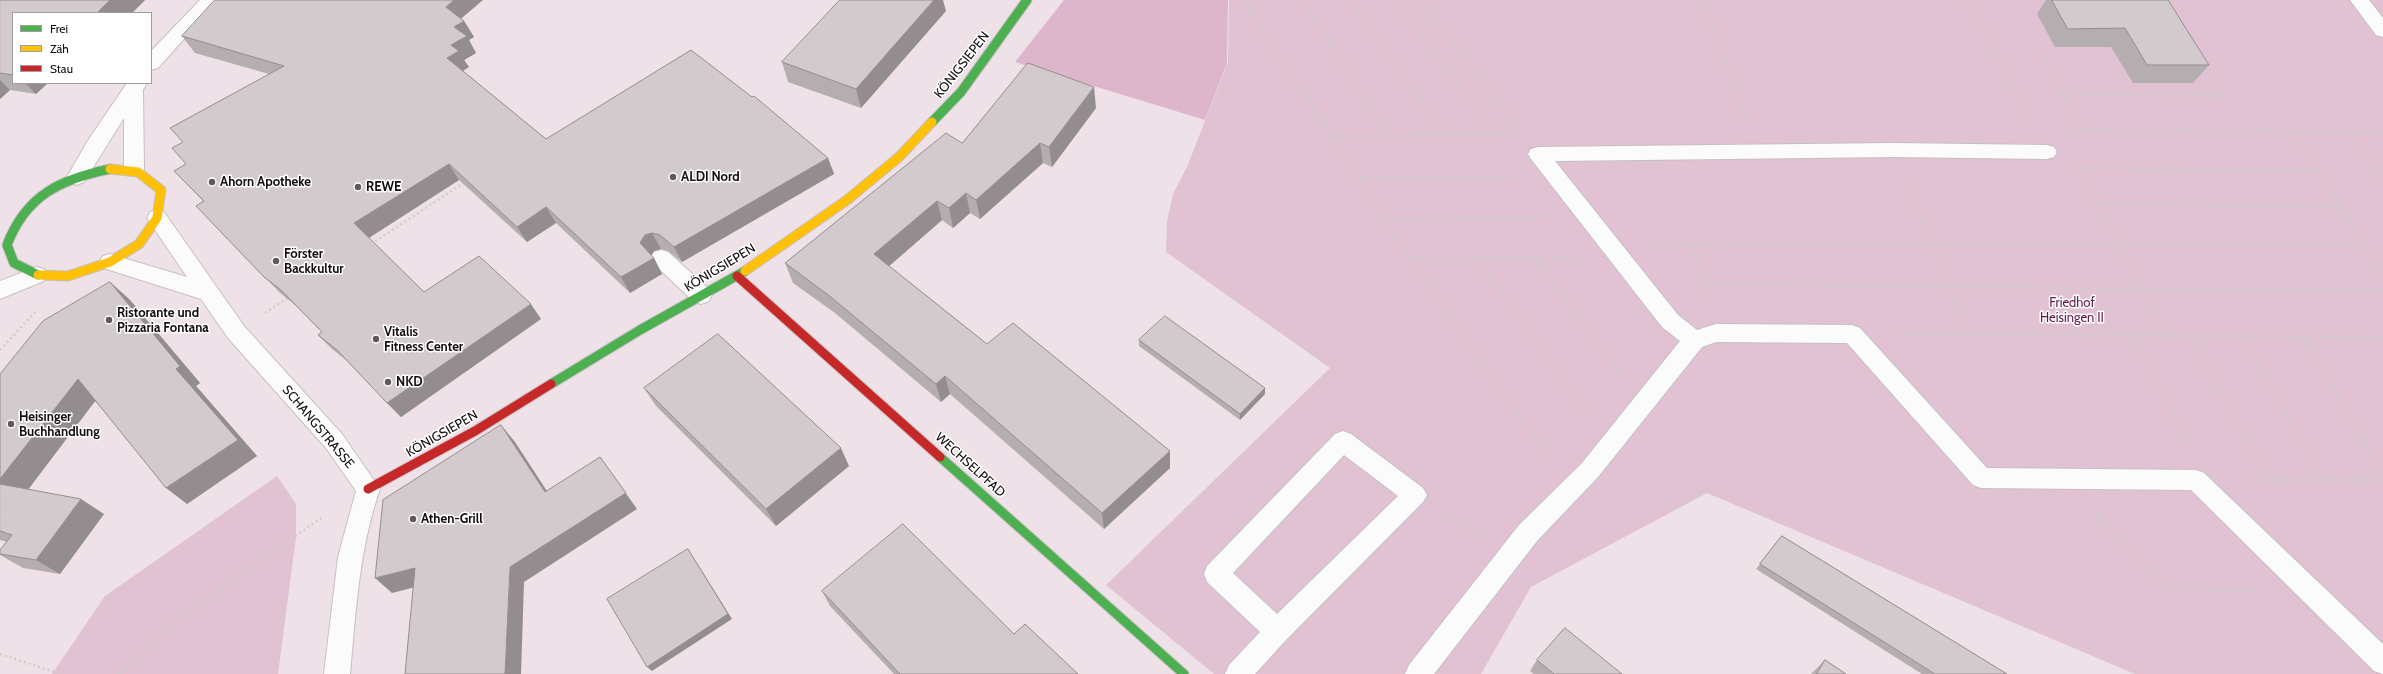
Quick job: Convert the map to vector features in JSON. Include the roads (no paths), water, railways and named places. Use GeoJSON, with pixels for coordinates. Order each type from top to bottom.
{"type":"FeatureCollection","features":[{"type":"Feature","properties":{"kind":"street"},"geometry":{"type":"LineString","coordinates":[[152,62],[210,0]]}},
{"type":"Feature","properties":{"kind":"street","name":"KÖNIGSIEPEN"},"geometry":{"type":"LineString","coordinates":[[368,489],[475,431],[737,276],[847,200],[900,157],[961,92],[1027,0]]}},
{"type":"Feature","properties":{"kind":"street"},"geometry":{"type":"LineString","coordinates":[[2359,0],[2383,31]]}},
{"type":"Feature","properties":{"kind":"street"},"geometry":{"type":"LineString","coordinates":[[134,169],[135,86]]}},
{"type":"Feature","properties":{"kind":"street"},"geometry":{"type":"LineString","coordinates":[[77,178],[94,147],[135,86]]}},
{"type":"Feature","properties":{"kind":"street"},"geometry":{"type":"LineString","coordinates":[[1694,340],[1670,321],[1558,177],[1538,154],[1893,150],[2048,152]]}},
{"type":"Feature","properties":{"kind":"street"},"geometry":{"type":"LineString","coordinates":[[0,290],[36,275],[68,276],[110,262],[139,244],[157,218],[161,190],[148,178],[134,169],[98,171],[64,181],[37,198],[14,222],[3,248],[14,262],[36,275]]}},
{"type":"Feature","properties":{"kind":"street","name":"SCHANGSTRASSE"},"geometry":{"type":"LineString","coordinates":[[157,218],[236,332],[334,441],[368,489]]}},
{"type":"Feature","properties":{"kind":"street"},"geometry":{"type":"LineString","coordinates":[[661,258],[701,296]]}},
{"type":"Feature","properties":{"kind":"street"},"geometry":{"type":"LineString","coordinates":[[110,262],[209,294]]}},
{"type":"Feature","properties":{"kind":"street","name":"WECHSELPFAD"},"geometry":{"type":"LineString","coordinates":[[737,276],[1184,674]]}},
{"type":"Feature","properties":{"kind":"street"},"geometry":{"type":"LineString","coordinates":[[1418,674],[1528,534],[1573,485],[1590,470],[1694,340],[1716,332],[1852,334],[1980,478],[2065,480],[2201,480],[2308,591],[2383,662]]}},
{"type":"Feature","properties":{"kind":"street"},"geometry":{"type":"LineString","coordinates":[[1238,674],[1276,631],[1415,495],[1343,441],[1216,574],[1276,631]]}},
{"type":"Feature","properties":{"kind":"street"},"geometry":{"type":"LineString","coordinates":[[337,674],[357,516],[368,489]]}},
{"type":"Feature","properties":{"kind":"place","name":"ALDI Nord"},"geometry":{"type":"Point","coordinates":[673,177]}},
{"type":"Feature","properties":{"kind":"place","name":"Ahorn Apotheke"},"geometry":{"type":"Point","coordinates":[212,182]}},
{"type":"Feature","properties":{"kind":"place","name":"REWE"},"geometry":{"type":"Point","coordinates":[358,187]}},
{"type":"Feature","properties":{"kind":"place","name":"Förster Backkultur"},"geometry":{"type":"Point","coordinates":[276,261]}},
{"type":"Feature","properties":{"kind":"place","name":"Ristorante und Pizzaria Fontana"},"geometry":{"type":"Point","coordinates":[109,320]}},
{"type":"Feature","properties":{"kind":"place","name":"Vitalis Fitness Center"},"geometry":{"type":"Point","coordinates":[376,339]}},
{"type":"Feature","properties":{"kind":"place","name":"NKD"},"geometry":{"type":"Point","coordinates":[388,382]}},
{"type":"Feature","properties":{"kind":"place","name":"Heisinger Buchhandlung"},"geometry":{"type":"Point","coordinates":[11,424]}},
{"type":"Feature","properties":{"kind":"place","name":"Athen-Grill"},"geometry":{"type":"Point","coordinates":[413,519]}},
{"type":"Feature","properties":{"kind":"park label","name":"Friedhof Heisingen II"},"geometry":{"type":"Point","coordinates":[2072,310]}}]}
